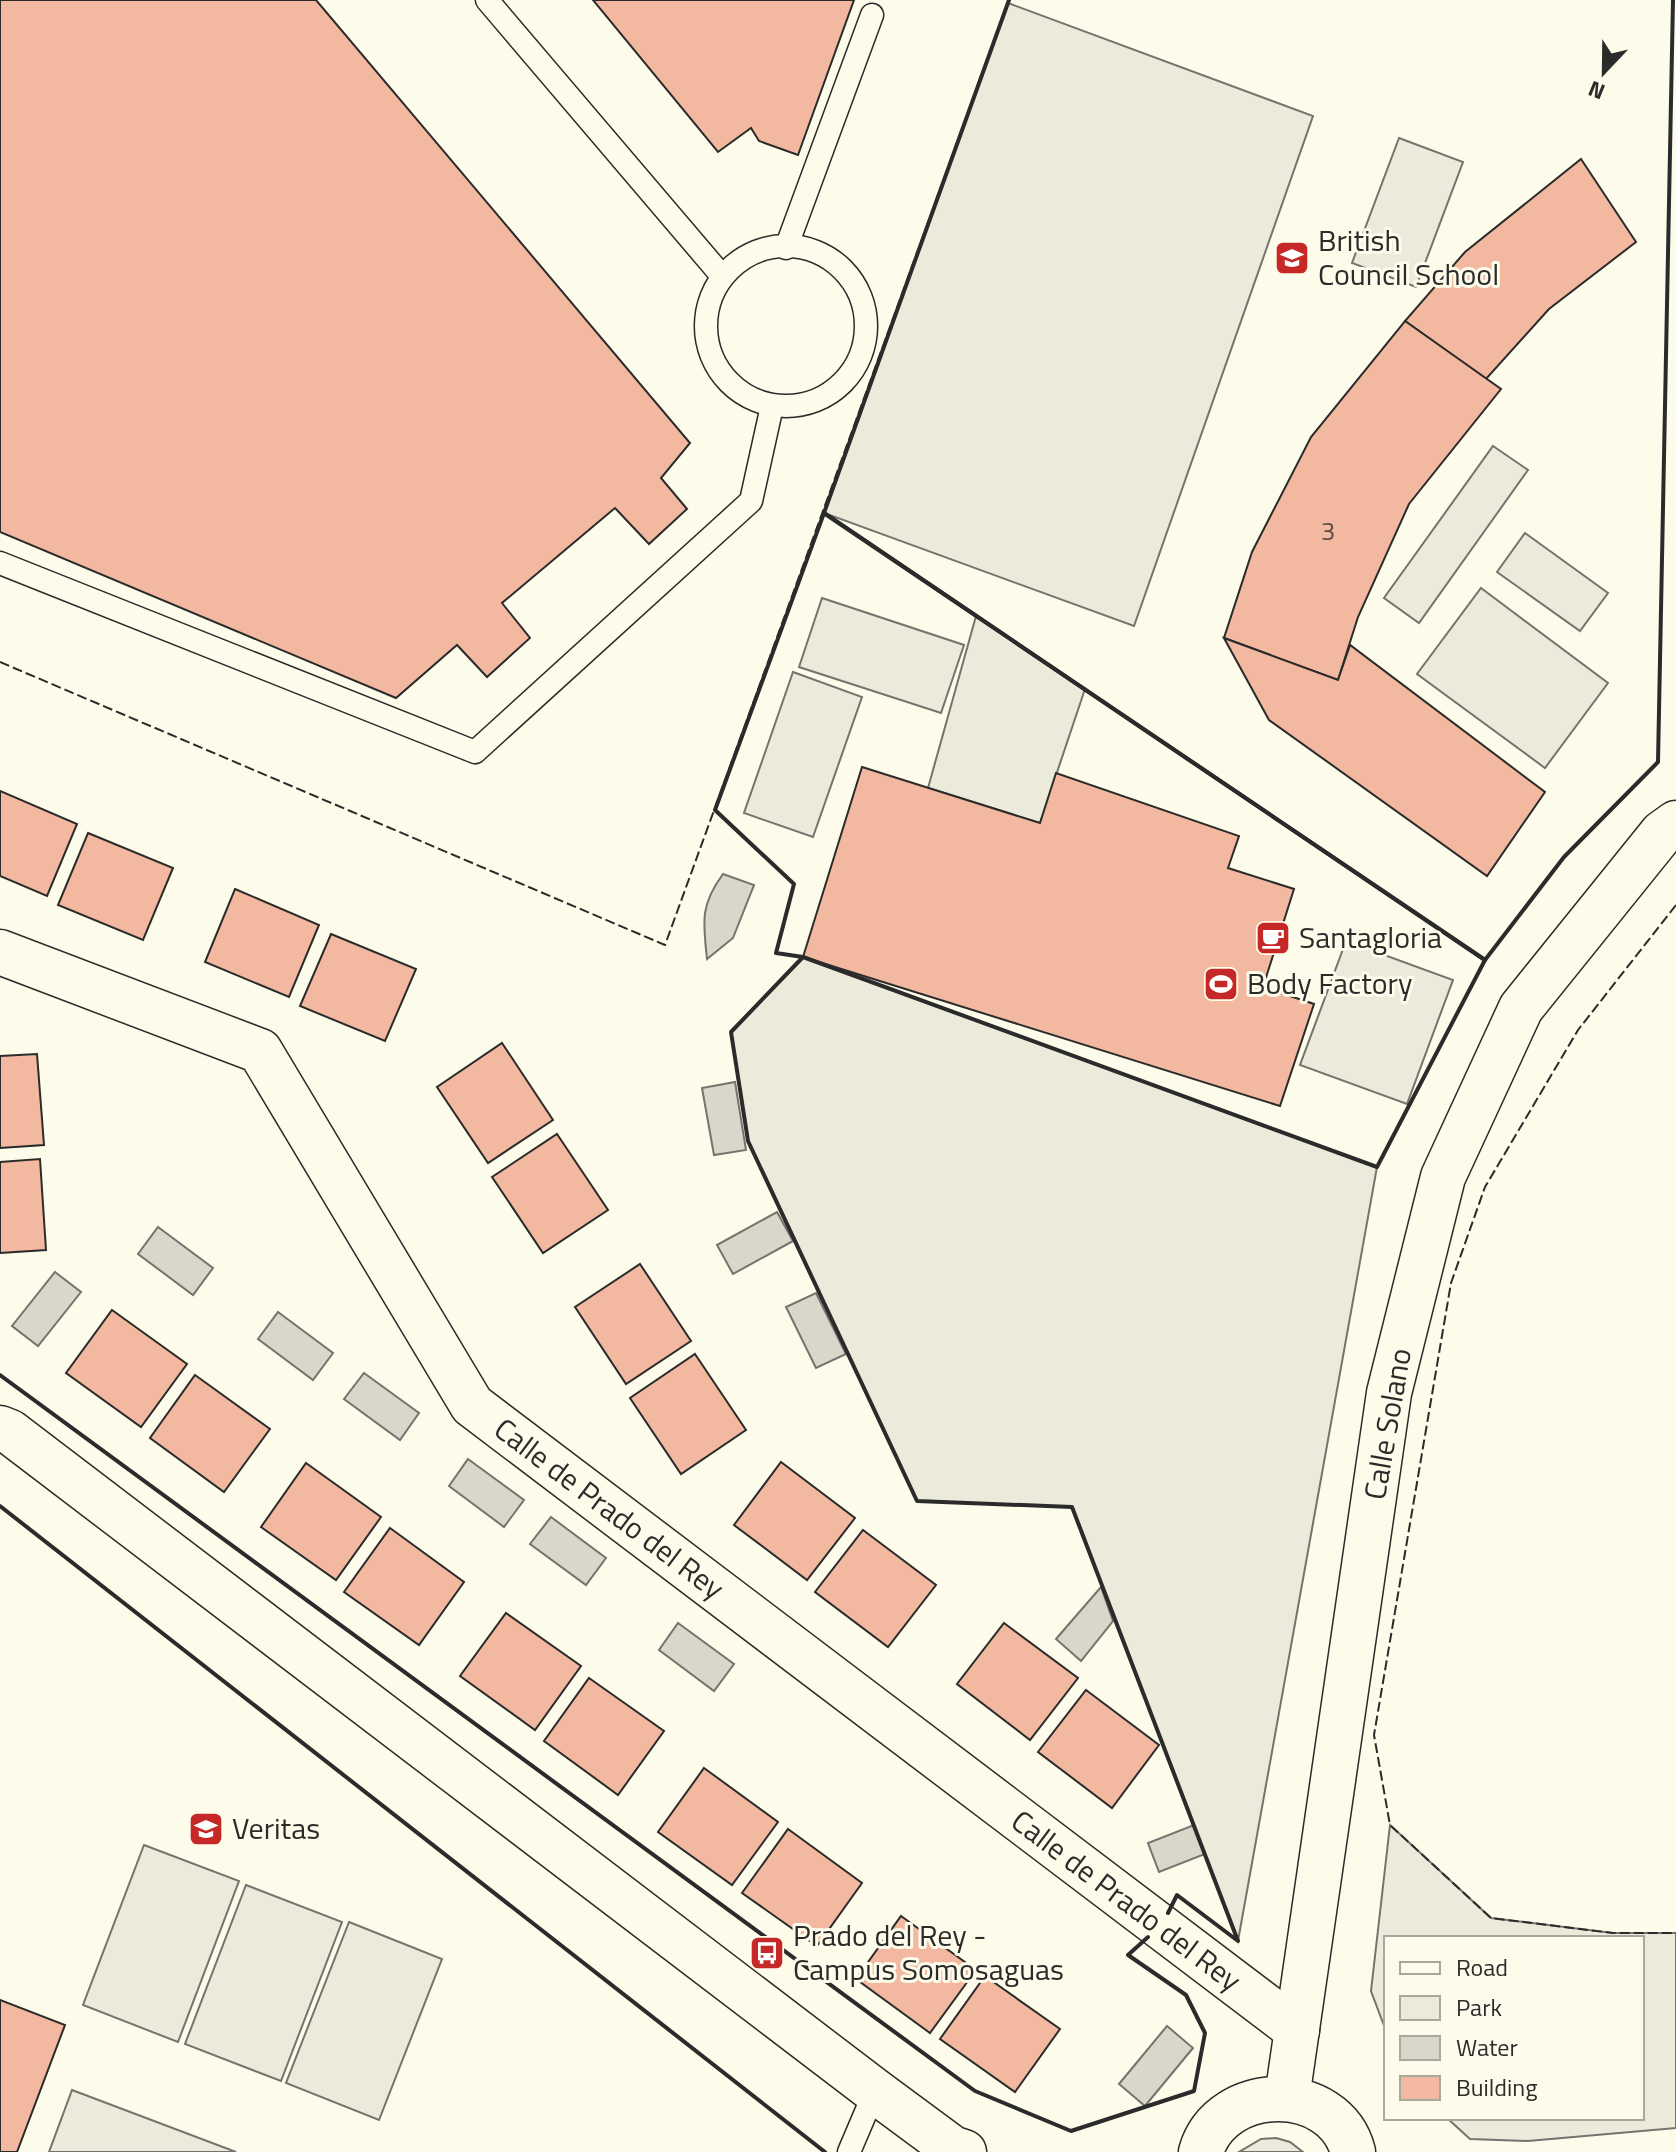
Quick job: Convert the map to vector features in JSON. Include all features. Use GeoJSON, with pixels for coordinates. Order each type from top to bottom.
{"type":"FeatureCollection","features":[{"type":"Feature","properties":{"kind":"street"},"geometry":{"type":"LineString","coordinates":[[1669,828],[1676,791]]}},
{"type":"Feature","properties":{"kind":"street","name":"Calle Solano"},"geometry":{"type":"LineString","coordinates":[[1287,2098],[1389,1393],[1443,1177],[1521,1008],[1669,828]]}},
{"type":"Feature","properties":{"kind":"street","name":"Calle de Prado del Rey"},"geometry":{"type":"LineString","coordinates":[[0,952],[260,1051],[472,1405],[1297,2030]]}},
{"type":"Feature","properties":{"kind":"street"},"geometry":{"type":"LineString","coordinates":[[0,1428],[875,2091],[952,2148],[964,2152]]}},
{"type":"Feature","properties":{"kind":"street"},"geometry":{"type":"LineString","coordinates":[[1201,2152],[1216,2124],[1236,2108],[1261,2099],[1287,2098],[1314,2106],[1336,2122],[1353,2152]]}},
{"type":"Feature","properties":{"kind":"lane"},"geometry":{"type":"LineString","coordinates":[[487,0],[722,276]]}},
{"type":"Feature","properties":{"kind":"lane"},"geometry":{"type":"LineString","coordinates":[[786,248],[872,15]]}},
{"type":"Feature","properties":{"kind":"lane"},"geometry":{"type":"LineString","coordinates":[[766,248],[817,252],[839,265],[856,285],[865,308],[867,334],[860,359],[846,380],[827,396],[800,406],[772,406],[746,396],[725,379],[711,355],[705,327],[709,300],[722,276],[743,257],[766,248]]}},
{"type":"Feature","properties":{"kind":"lane"},"geometry":{"type":"LineString","coordinates":[[0,563],[475,752],[751,501],[772,406]]}},
{"type":"Feature","properties":{"kind":"lane"},"geometry":{"type":"LineString","coordinates":[[849,2152],[875,2091]]}},
{"type":"Feature","properties":{"kind":"green space"},"geometry":{"type":"Polygon","coordinates":[[[1008,3],[1313,116],[1134,626],[824,513],[1008,3]]]}},
{"type":"Feature","properties":{"kind":"green space"},"geometry":{"type":"Polygon","coordinates":[[[1399,138],[1463,162],[1416,287],[1352,263],[1399,138]]]}},
{"type":"Feature","properties":{"kind":"green space"},"geometry":{"type":"Polygon","coordinates":[[[1493,446],[1528,470],[1419,623],[1384,598],[1493,446]]]}},
{"type":"Feature","properties":{"kind":"green space"},"geometry":{"type":"Polygon","coordinates":[[[1525,533],[1608,593],[1580,631],[1497,572],[1525,533]]]}},
{"type":"Feature","properties":{"kind":"green space"},"geometry":{"type":"Polygon","coordinates":[[[1481,588],[1608,683],[1545,768],[1417,674],[1481,588]]]}},
{"type":"Feature","properties":{"kind":"green space"},"geometry":{"type":"Polygon","coordinates":[[[822,598],[964,645],[941,713],[799,667],[822,598]]]}},
{"type":"Feature","properties":{"kind":"green space"},"geometry":{"type":"Polygon","coordinates":[[[793,672],[862,697],[813,837],[744,813],[793,672]]]}},
{"type":"Feature","properties":{"kind":"green space"},"geometry":{"type":"Polygon","coordinates":[[[803,957],[1377,1167],[1238,1941],[1072,1507],[917,1501],[748,1141],[731,1032],[803,957]]]}},
{"type":"Feature","properties":{"kind":"green space"},"geometry":{"type":"Polygon","coordinates":[[[1390,1825],[1491,1918],[1613,1933],[1676,1933],[1676,2128],[1528,2141],[1470,2139],[1449,2120],[1644,2120],[1644,1936],[1384,1936],[1384,2026],[1371,1991],[1390,1825]]]}},
{"type":"Feature","properties":{"kind":"green space"},"geometry":{"type":"Polygon","coordinates":[[[144,1845],[239,1881],[178,2042],[83,2005],[144,1845]]]}},
{"type":"Feature","properties":{"kind":"green space"},"geometry":{"type":"Polygon","coordinates":[[[246,1885],[342,1922],[281,2081],[185,2044],[246,1885]]]}},
{"type":"Feature","properties":{"kind":"green space"},"geometry":{"type":"Polygon","coordinates":[[[349,1922],[442,1959],[379,2120],[286,2083],[349,1922]]]}},
{"type":"Feature","properties":{"kind":"green space"},"geometry":{"type":"Polygon","coordinates":[[[72,2090],[236,2152],[49,2152],[72,2090]]]}},
{"type":"Feature","properties":{"kind":"green space"},"geometry":{"type":"Polygon","coordinates":[[[1276,2138],[1290,2142],[1303,2152],[1239,2152],[1261,2139],[1276,2138]]]}},
{"type":"Feature","properties":{"kind":"shaded area"},"geometry":{"type":"Polygon","coordinates":[[[976,616],[1085,689],[1040,823],[928,788],[976,616]]]}},
{"type":"Feature","properties":{"kind":"shaded area"},"geometry":{"type":"Polygon","coordinates":[[[1346,941],[1453,980],[1407,1104],[1300,1065],[1346,941]]]}},
{"type":"Feature","properties":{"kind":"water"},"geometry":{"type":"Polygon","coordinates":[[[723,874],[754,885],[733,938],[707,959],[705,914],[710,895],[723,874]]]}},
{"type":"Feature","properties":{"kind":"water"},"geometry":{"type":"Polygon","coordinates":[[[735,1082],[746,1150],[714,1155],[702,1088],[735,1082]]]}},
{"type":"Feature","properties":{"kind":"water"},"geometry":{"type":"Polygon","coordinates":[[[777,1212],[793,1241],[733,1274],[717,1245],[777,1212]]]}},
{"type":"Feature","properties":{"kind":"water"},"geometry":{"type":"Polygon","coordinates":[[[158,1227],[213,1268],[193,1295],[138,1254],[158,1227]]]}},
{"type":"Feature","properties":{"kind":"water"},"geometry":{"type":"Polygon","coordinates":[[[55,1272],[81,1292],[38,1346],[12,1326],[55,1272]]]}},
{"type":"Feature","properties":{"kind":"water"},"geometry":{"type":"Polygon","coordinates":[[[816,1293],[846,1354],[816,1368],[786,1307],[816,1293]]]}},
{"type":"Feature","properties":{"kind":"water"},"geometry":{"type":"Polygon","coordinates":[[[278,1312],[333,1353],[313,1380],[258,1339],[278,1312]]]}},
{"type":"Feature","properties":{"kind":"water"},"geometry":{"type":"Polygon","coordinates":[[[364,1373],[419,1413],[400,1440],[344,1399],[364,1373]]]}},
{"type":"Feature","properties":{"kind":"water"},"geometry":{"type":"Polygon","coordinates":[[[468,1459],[524,1500],[504,1527],[449,1486],[468,1459]]]}},
{"type":"Feature","properties":{"kind":"water"},"geometry":{"type":"Polygon","coordinates":[[[551,1517],[606,1558],[586,1585],[530,1544],[551,1517]]]}},
{"type":"Feature","properties":{"kind":"water"},"geometry":{"type":"Polygon","coordinates":[[[1101,1587],[1113,1621],[1081,1661],[1056,1639],[1101,1587]]]}},
{"type":"Feature","properties":{"kind":"water"},"geometry":{"type":"Polygon","coordinates":[[[678,1623],[734,1664],[714,1691],[659,1650],[678,1623]]]}},
{"type":"Feature","properties":{"kind":"water"},"geometry":{"type":"Polygon","coordinates":[[[1194,1825],[1205,1854],[1159,1872],[1148,1843],[1194,1825]]]}},
{"type":"Feature","properties":{"kind":"water"},"geometry":{"type":"Polygon","coordinates":[[[1167,2026],[1193,2048],[1145,2106],[1119,2084],[1167,2026]]]}},
{"type":"Feature","properties":{"kind":"building"},"geometry":{"type":"Polygon","coordinates":[[[0,0],[316,0],[690,443],[661,478],[687,509],[649,544],[615,508],[502,603],[530,638],[487,677],[457,645],[396,698],[0,532],[0,0]]]}},
{"type":"Feature","properties":{"kind":"building"},"geometry":{"type":"Polygon","coordinates":[[[593,0],[854,0],[798,155],[759,141],[751,128],[718,152],[593,0]]]}},
{"type":"Feature","properties":{"kind":"building"},"geometry":{"type":"Polygon","coordinates":[[[1581,159],[1636,242],[1549,309],[1486,379],[1405,321],[1465,252],[1581,159]]]}},
{"type":"Feature","properties":{"kind":"building"},"geometry":{"type":"Polygon","coordinates":[[[1405,321],[1501,389],[1409,504],[1358,617],[1338,680],[1224,638],[1252,552],[1311,437],[1405,321]]]}},
{"type":"Feature","properties":{"kind":"building"},"geometry":{"type":"Polygon","coordinates":[[[1224,638],[1338,680],[1350,645],[1545,792],[1487,876],[1269,720],[1224,638]]]}},
{"type":"Feature","properties":{"kind":"building"},"geometry":{"type":"Polygon","coordinates":[[[862,767],[1040,823],[1056,773],[1239,836],[1228,868],[1294,889],[1263,987],[1314,1004],[1280,1106],[803,957],[862,767]]]}},
{"type":"Feature","properties":{"kind":"building"},"geometry":{"type":"Polygon","coordinates":[[[0,791],[77,824],[47,896],[0,876],[0,791]]]}},
{"type":"Feature","properties":{"kind":"building"},"geometry":{"type":"Polygon","coordinates":[[[88,833],[173,868],[143,940],[58,905],[88,833]]]}},
{"type":"Feature","properties":{"kind":"building"},"geometry":{"type":"Polygon","coordinates":[[[235,889],[319,925],[289,997],[205,962],[235,889]]]}},
{"type":"Feature","properties":{"kind":"building"},"geometry":{"type":"Polygon","coordinates":[[[331,934],[416,969],[385,1041],[300,1006],[331,934]]]}},
{"type":"Feature","properties":{"kind":"building"},"geometry":{"type":"Polygon","coordinates":[[[502,1043],[553,1120],[488,1163],[437,1087],[502,1043]]]}},
{"type":"Feature","properties":{"kind":"building"},"geometry":{"type":"Polygon","coordinates":[[[37,1054],[44,1145],[0,1148],[0,1056],[37,1054]]]}},
{"type":"Feature","properties":{"kind":"building"},"geometry":{"type":"Polygon","coordinates":[[[557,1134],[608,1210],[543,1253],[492,1177],[557,1134]]]}},
{"type":"Feature","properties":{"kind":"building"},"geometry":{"type":"Polygon","coordinates":[[[40,1159],[46,1250],[0,1253],[0,1162],[40,1159]]]}},
{"type":"Feature","properties":{"kind":"building"},"geometry":{"type":"Polygon","coordinates":[[[640,1264],[691,1341],[626,1384],[575,1307],[640,1264]]]}},
{"type":"Feature","properties":{"kind":"building"},"geometry":{"type":"Polygon","coordinates":[[[112,1310],[187,1364],[141,1427],[66,1373],[112,1310]]]}},
{"type":"Feature","properties":{"kind":"building"},"geometry":{"type":"Polygon","coordinates":[[[695,1354],[746,1430],[681,1474],[630,1398],[695,1354]]]}},
{"type":"Feature","properties":{"kind":"building"},"geometry":{"type":"Polygon","coordinates":[[[195,1375],[270,1429],[224,1492],[150,1438],[195,1375]]]}},
{"type":"Feature","properties":{"kind":"building"},"geometry":{"type":"Polygon","coordinates":[[[781,1462],[855,1518],[807,1580],[734,1525],[781,1462]]]}},
{"type":"Feature","properties":{"kind":"building"},"geometry":{"type":"Polygon","coordinates":[[[306,1463],[381,1517],[336,1580],[261,1527],[306,1463]]]}},
{"type":"Feature","properties":{"kind":"building"},"geometry":{"type":"Polygon","coordinates":[[[390,1528],[464,1582],[419,1645],[344,1592],[390,1528]]]}},
{"type":"Feature","properties":{"kind":"building"},"geometry":{"type":"Polygon","coordinates":[[[863,1530],[936,1585],[888,1647],[815,1592],[863,1530]]]}},
{"type":"Feature","properties":{"kind":"building"},"geometry":{"type":"Polygon","coordinates":[[[506,1613],[581,1666],[535,1730],[460,1676],[506,1613]]]}},
{"type":"Feature","properties":{"kind":"building"},"geometry":{"type":"Polygon","coordinates":[[[1004,1623],[1078,1678],[1030,1740],[957,1684],[1004,1623]]]}},
{"type":"Feature","properties":{"kind":"building"},"geometry":{"type":"Polygon","coordinates":[[[589,1678],[664,1731],[618,1795],[544,1741],[589,1678]]]}},
{"type":"Feature","properties":{"kind":"building"},"geometry":{"type":"Polygon","coordinates":[[[1086,1690],[1159,1745],[1112,1808],[1038,1752],[1086,1690]]]}},
{"type":"Feature","properties":{"kind":"building"},"geometry":{"type":"Polygon","coordinates":[[[704,1768],[778,1822],[732,1885],[658,1832],[704,1768]]]}},
{"type":"Feature","properties":{"kind":"building"},"geometry":{"type":"Polygon","coordinates":[[[788,1829],[862,1883],[817,1946],[742,1893],[788,1829]]]}},
{"type":"Feature","properties":{"kind":"building"},"geometry":{"type":"Polygon","coordinates":[[[901,1916],[976,1970],[930,2033],[856,1979],[901,1916]]]}},
{"type":"Feature","properties":{"kind":"building"},"geometry":{"type":"Polygon","coordinates":[[[985,1976],[1060,2029],[1015,2092],[940,2039],[985,1976]]]}},
{"type":"Feature","properties":{"kind":"building"},"geometry":{"type":"Polygon","coordinates":[[[0,2000],[65,2025],[17,2152],[0,2152],[0,2000]]]}},
{"type":"Feature","properties":{"kind":"fence"},"geometry":{"type":"LineString","coordinates":[[0,662],[665,945],[1009,0]]}},
{"type":"Feature","properties":{"kind":"fence"},"geometry":{"type":"LineString","coordinates":[[1676,905],[1578,1030],[1485,1187],[1451,1283],[1374,1735],[1390,1825],[1491,1918],[1613,1933],[1676,1933]]}},
{"type":"Feature","properties":{"kind":"wall"},"geometry":{"type":"LineString","coordinates":[[1009,0],[824,513],[1485,960],[1564,857],[1658,762],[1673,0]]}},
{"type":"Feature","properties":{"kind":"wall"},"geometry":{"type":"LineString","coordinates":[[824,513],[1485,960],[1377,1167],[803,957],[776,953],[794,884],[715,810],[824,513]]}},
{"type":"Feature","properties":{"kind":"wall"},"geometry":{"type":"LineString","coordinates":[[803,957],[731,1032],[748,1141],[917,1501],[1072,1507],[1238,1941],[1177,1895],[1168,1913]]}},
{"type":"Feature","properties":{"kind":"wall"},"geometry":{"type":"LineString","coordinates":[[0,1375],[975,2091],[1071,2131],[1194,2091],[1205,2033],[1186,1995],[1128,1955],[1148,1937]]}},
{"type":"Feature","properties":{"kind":"wall"},"geometry":{"type":"LineString","coordinates":[[0,1506],[825,2152]]}},
{"type":"Feature","properties":{"kind":"place","name":"British Council School"},"geometry":{"type":"Point","coordinates":[1292,258]}},
{"type":"Feature","properties":{"kind":"place","name":"Santagloria"},"geometry":{"type":"Point","coordinates":[1273,938]}},
{"type":"Feature","properties":{"kind":"place","name":"Body Factory"},"geometry":{"type":"Point","coordinates":[1221,984]}},
{"type":"Feature","properties":{"kind":"place","name":"Veritas"},"geometry":{"type":"Point","coordinates":[206,1829]}},
{"type":"Feature","properties":{"kind":"place","name":"Prado del Rey - Campus Somosaguas"},"geometry":{"type":"Point","coordinates":[767,1953]}}]}
